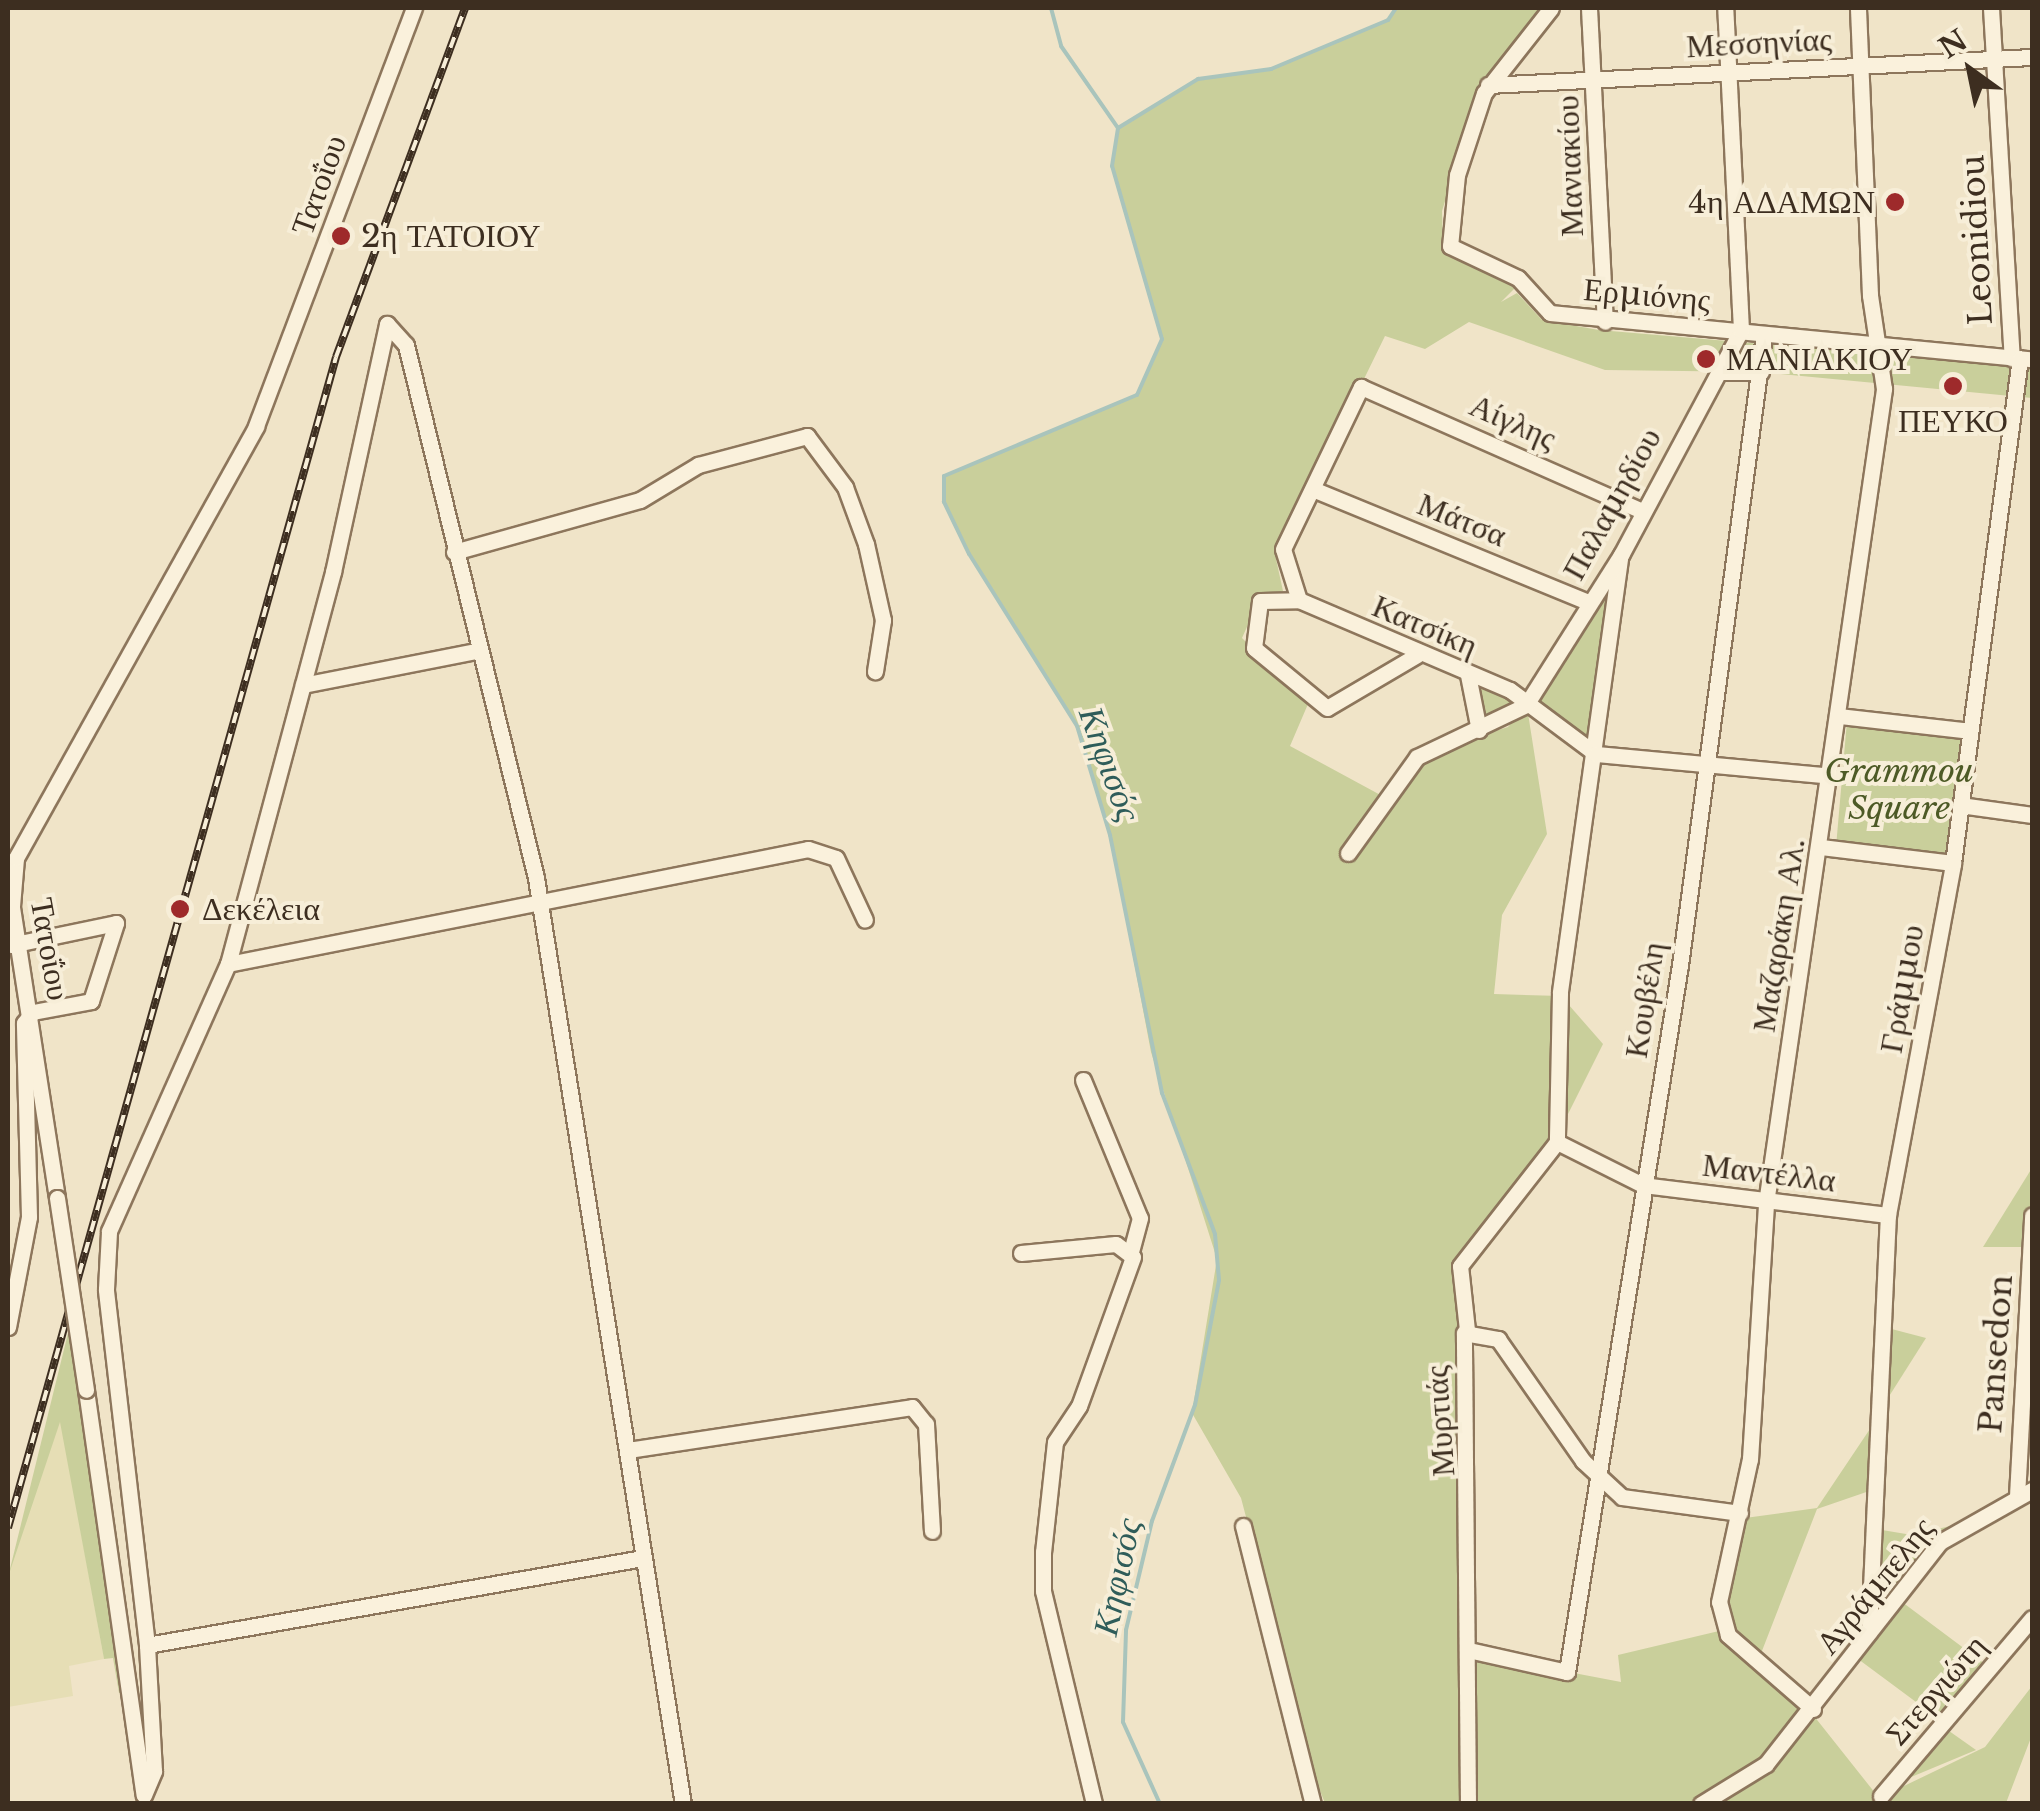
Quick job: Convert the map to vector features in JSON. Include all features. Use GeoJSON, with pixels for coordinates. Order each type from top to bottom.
{"type":"FeatureCollection","features":[{"type":"Feature","properties":{"kind":"street","name":"Τατοΐου"},"geometry":{"type":"LineString","coordinates":[[145,1799],[33,1012],[13,945],[12,888],[20,846],[256,426],[414,8]]}},
{"type":"Feature","properties":{"kind":"street"},"geometry":{"type":"LineString","coordinates":[[1488,85],[1551,8]]}},
{"type":"Feature","properties":{"kind":"street","name":"Μανιακίου"},"geometry":{"type":"LineString","coordinates":[[1589,8],[1605,322]]}},
{"type":"Feature","properties":{"kind":"street","name":"Παλαμηδίου"},"geometry":{"type":"LineString","coordinates":[[1526,705],[1620,555],[1740,330],[1724,8]]}},
{"type":"Feature","properties":{"kind":"street","name":"Μαζαράκη Αλ."},"geometry":{"type":"LineString","coordinates":[[1813,1709],[1723,1627],[1719,1602],[1740,1514],[1766,1202],[1884,389],[1858,8]]}},
{"type":"Feature","properties":{"kind":"street","name":"Leonidiou"},"geometry":{"type":"LineString","coordinates":[[1992,8],[2022,358]]}},
{"type":"Feature","properties":{"kind":"street","name":"Μεσσηνίας"},"geometry":{"type":"LineString","coordinates":[[1488,85],[2032,57]]}},
{"type":"Feature","properties":{"kind":"street","name":"Ερμιόνης"},"geometry":{"type":"LineString","coordinates":[[1488,85],[1457,175],[1448,244],[1518,278],[1545,311],[1605,322],[1740,330],[2022,358]]}},
{"type":"Feature","properties":{"kind":"street"},"geometry":{"type":"LineString","coordinates":[[145,1799],[154,1771],[147,1645],[106,1250],[228,964],[303,685],[386,324],[406,344],[540,905],[684,1804]]}},
{"type":"Feature","properties":{"kind":"street","name":"Κουβέλη"},"geometry":{"type":"LineString","coordinates":[[1472,1651],[1567,1672],[1706,760],[1764,335]]}},
{"type":"Feature","properties":{"kind":"street","name":"Γράμμου"},"geometry":{"type":"LineString","coordinates":[[1869,1632],[1888,1215],[1953,863],[2022,358]]}},
{"type":"Feature","properties":{"kind":"street"},"geometry":{"type":"LineString","coordinates":[[1718,372],[1761,372]]}},
{"type":"Feature","properties":{"kind":"street","name":"Αίγλης"},"geometry":{"type":"LineString","coordinates":[[1315,490],[1361,386],[1642,511]]}},
{"type":"Feature","properties":{"kind":"street"},"geometry":{"type":"LineString","coordinates":[[454,552],[640,500],[698,465],[807,436],[845,487],[866,544],[883,620],[874,671]]}},
{"type":"Feature","properties":{"kind":"street"},"geometry":{"type":"LineString","coordinates":[[1315,490],[1281,557],[1300,600],[1260,601],[1254,648],[1320,706],[1416,655]]}},
{"type":"Feature","properties":{"kind":"street","name":"Μάτσα"},"geometry":{"type":"LineString","coordinates":[[1315,490],[1588,602]]}},
{"type":"Feature","properties":{"kind":"street"},"geometry":{"type":"LineString","coordinates":[[1467,1330],[1460,1266],[1558,1142],[1560,993],[1596,754],[1620,555]]}},
{"type":"Feature","properties":{"kind":"street","name":"Κατσίκη"},"geometry":{"type":"LineString","coordinates":[[1300,600],[1526,705]]}},
{"type":"Feature","properties":{"kind":"street"},"geometry":{"type":"LineString","coordinates":[[303,685],[477,651]]}},
{"type":"Feature","properties":{"kind":"street"},"geometry":{"type":"LineString","coordinates":[[1468,676],[1480,730]]}},
{"type":"Feature","properties":{"kind":"street"},"geometry":{"type":"LineString","coordinates":[[1348,854],[1417,757],[1526,705],[1596,754],[1706,760],[1830,776]]}},
{"type":"Feature","properties":{"kind":"street"},"geometry":{"type":"LineString","coordinates":[[1839,716],[1970,731]]}},
{"type":"Feature","properties":{"kind":"street"},"geometry":{"type":"LineString","coordinates":[[1960,805],[2032,814]]}},
{"type":"Feature","properties":{"kind":"street"},"geometry":{"type":"LineString","coordinates":[[1820,847],[1953,863]]}},
{"type":"Feature","properties":{"kind":"street"},"geometry":{"type":"LineString","coordinates":[[228,964],[540,905],[808,848],[836,858],[865,920]]}},
{"type":"Feature","properties":{"kind":"street"},"geometry":{"type":"LineString","coordinates":[[8,1327],[29,1217],[24,1023],[33,1012],[91,1001],[116,922],[13,945]]}},
{"type":"Feature","properties":{"kind":"street"},"geometry":{"type":"LineString","coordinates":[[1083,1080],[1140,1218],[1121,1305],[1051,1457],[1042,1564],[1094,1804]]}},
{"type":"Feature","properties":{"kind":"street","name":"Μαντέλλα"},"geometry":{"type":"LineString","coordinates":[[1558,1142],[1643,1185],[1888,1215]]}},
{"type":"Feature","properties":{"kind":"street","name":"Pansedon"},"geometry":{"type":"LineString","coordinates":[[2025,1493],[2032,1216]]}},
{"type":"Feature","properties":{"kind":"street"},"geometry":{"type":"LineString","coordinates":[[1021,1253],[1108,1244],[1131,1252]]}},
{"type":"Feature","properties":{"kind":"street","name":"Μυρτιάς"},"geometry":{"type":"LineString","coordinates":[[1468,1804],[1472,1651],[1467,1330],[1498,1339],[1598,1478],[1648,1506],[1740,1514]]}},
{"type":"Feature","properties":{"kind":"street"},"geometry":{"type":"LineString","coordinates":[[628,1450],[912,1407],[926,1424],[932,1531]]}},
{"type":"Feature","properties":{"kind":"street","name":"Αγράμπελης"},"geometry":{"type":"LineString","coordinates":[[1702,1804],[1783,1746],[1940,1542],[2025,1493]]}},
{"type":"Feature","properties":{"kind":"street"},"geometry":{"type":"LineString","coordinates":[[1242,1526],[1313,1804]]}},
{"type":"Feature","properties":{"kind":"street"},"geometry":{"type":"LineString","coordinates":[[147,1645],[643,1558]]}},
{"type":"Feature","properties":{"kind":"street","name":"Στεργιώτη"},"geometry":{"type":"LineString","coordinates":[[1881,1796],[2032,1618]]}},
{"type":"Feature","properties":{"kind":"shaded area"},"geometry":{"type":"Polygon","coordinates":[[[61,1422],[104,1659],[69,1666],[73,1696],[8,1707],[8,1577],[52,1424],[61,1422]]]}},
{"type":"Feature","properties":{"kind":"green space"},"geometry":{"type":"Polygon","coordinates":[[[1396,8],[1551,8],[1481,86],[1442,211],[1443,247],[1519,284],[1501,302],[1517,293],[1542,320],[1599,330],[2032,367],[2032,398],[1761,372],[1605,370],[1469,322],[1425,349],[1385,336],[1276,559],[1283,591],[1259,600],[1242,638],[1308,704],[1290,746],[1386,798],[1433,750],[1508,727],[1524,707],[1480,726],[1471,677],[1526,705],[1616,583],[1596,754],[1527,707],[1547,834],[1502,915],[1494,994],[1561,996],[1603,1044],[1568,1114],[1561,1066],[1552,1136],[1456,1263],[1475,1654],[1621,1682],[1618,1655],[1719,1631],[1810,1711],[1879,1798],[1985,1747],[2032,1686],[2032,1735],[2006,1803],[1325,1803],[1316,1781],[1241,1498],[1192,1413],[1217,1259],[1151,1052],[1110,835],[1077,726],[969,554],[944,502],[944,476],[1137,395],[1162,339],[1112,166],[1118,128],[1198,79],[1271,69],[1388,20],[1396,8]]]}},
{"type":"Feature","properties":{"kind":"green space","name":"Grammou Square"},"geometry":{"type":"Polygon","coordinates":[[[1847,721],[1970,732],[1959,855],[1836,845],[1847,721]]]}},
{"type":"Feature","properties":{"kind":"green space"},"geometry":{"type":"Polygon","coordinates":[[[2032,1168],[2030,1247],[1983,1247],[2032,1168]]]}},
{"type":"Feature","properties":{"kind":"green space"},"geometry":{"type":"Polygon","coordinates":[[[1884,1327],[1926,1338],[1881,1409],[1884,1327]]]}},
{"type":"Feature","properties":{"kind":"green space"},"geometry":{"type":"Polygon","coordinates":[[[69,1329],[124,1692],[119,1693],[113,1658],[104,1659],[60,1422],[8,1577],[69,1329]]]}},
{"type":"Feature","properties":{"kind":"green space"},"geometry":{"type":"Polygon","coordinates":[[[1880,1414],[1878,1488],[1817,1509],[1760,1656],[1725,1619],[1745,1518],[1817,1508],[1880,1414]]]}},
{"type":"Feature","properties":{"kind":"green space"},"geometry":{"type":"Polygon","coordinates":[[[1963,1523],[1898,1599],[1989,1667],[1943,1722],[1854,1656],[1870,1633],[1876,1529],[1912,1535],[1963,1523]]]}},
{"type":"Feature","properties":{"kind":"green space"},"geometry":{"type":"Polygon","coordinates":[[[1942,1726],[1976,1750],[1904,1780],[1942,1726]]]}},
{"type":"Feature","properties":{"kind":"waterway"},"geometry":{"type":"LineString","coordinates":[[1051,8],[1061,46],[1118,128]]}},
{"type":"Feature","properties":{"kind":"waterway","name":"Κηφισός"},"geometry":{"type":"LineString","coordinates":[[1160,1804],[1123,1722],[1126,1630],[1152,1521],[1195,1405],[1219,1280],[1215,1234],[1162,1093],[1110,835],[1077,726],[969,554],[944,502],[944,476],[1137,395],[1162,339],[1112,166],[1118,128],[1198,79],[1271,69],[1388,20],[1396,8]]}},
{"type":"Feature","properties":{"kind":"railway"},"geometry":{"type":"LineString","coordinates":[[8,1528],[336,357],[465,8]]}},
{"type":"Feature","properties":{"kind":"place","name":"4η ΑΔΑΜΩΝ"},"geometry":{"type":"Point","coordinates":[1895,202]}},
{"type":"Feature","properties":{"kind":"place","name":"2η ΤΑΤΟΙΟΥ"},"geometry":{"type":"Point","coordinates":[341,236]}},
{"type":"Feature","properties":{"kind":"place","name":"ΜΑΝΙΑΚΙΟΥ"},"geometry":{"type":"Point","coordinates":[1706,359]}},
{"type":"Feature","properties":{"kind":"place","name":"ΠΕΥΚΟ"},"geometry":{"type":"Point","coordinates":[1953,386]}},
{"type":"Feature","properties":{"kind":"place","name":"Δεκέλεια"},"geometry":{"type":"Point","coordinates":[180,909]}}]}
